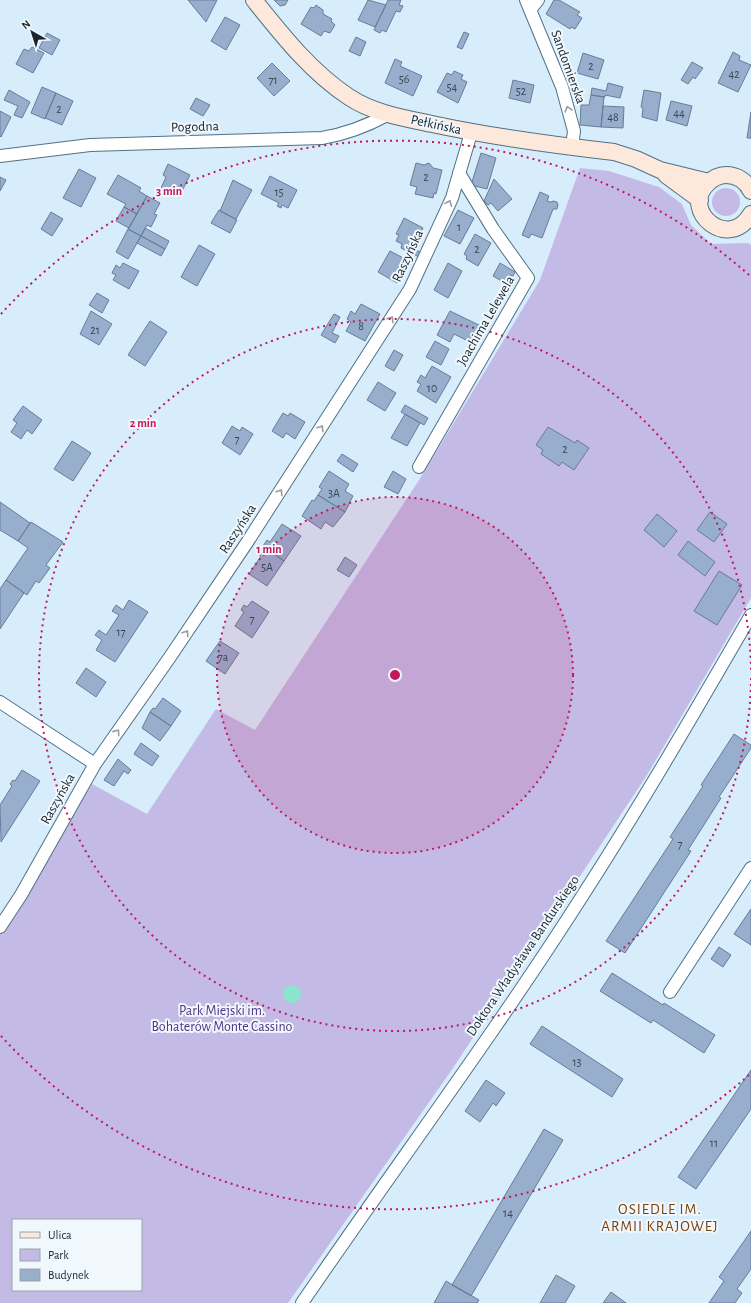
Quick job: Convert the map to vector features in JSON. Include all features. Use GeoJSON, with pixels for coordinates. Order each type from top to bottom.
{"type":"FeatureCollection","features":[{"type":"Feature","properties":{"kind":"street","name":"Pełkińska"},"geometry":{"type":"LineString","coordinates":[[254,0],[318,74],[350,98],[387,114],[471,133],[614,152],[636,159],[660,170],[709,182]]}},
{"type":"Feature","properties":{"kind":"street"},"geometry":{"type":"LineString","coordinates":[[528,5],[538,0]]}},
{"type":"Feature","properties":{"kind":"street","name":"Sandomierska"},"geometry":{"type":"LineString","coordinates":[[528,5],[562,87],[574,131],[572,147]]}},
{"type":"Feature","properties":{"kind":"street","name":"Pogodna"},"geometry":{"type":"LineString","coordinates":[[0,156],[90,145],[322,138],[344,134],[364,127],[387,114]]}},
{"type":"Feature","properties":{"kind":"street","name":"Raszyńska"},"geometry":{"type":"LineString","coordinates":[[0,927],[95,764],[170,657],[250,538],[410,290],[452,198],[471,133]]}},
{"type":"Feature","properties":{"kind":"street","name":"Pełkińska"},"geometry":{"type":"LineString","coordinates":[[660,170],[700,200]]}},
{"type":"Feature","properties":{"kind":"street","name":"Joachima Lelewela"},"geometry":{"type":"LineString","coordinates":[[419,467],[528,278],[493,229],[459,173]]}},
{"type":"Feature","properties":{"kind":"street"},"geometry":{"type":"LineString","coordinates":[[747,223],[728,229],[714,226],[703,215],[700,200],[701,193],[709,182],[717,177],[725,175],[745,176],[751,191]]}},
{"type":"Feature","properties":{"kind":"street","name":"Doktora Władysława Bandurskiego"},"geometry":{"type":"LineString","coordinates":[[302,1303],[530,975],[581,899],[659,774],[751,615]]}},
{"type":"Feature","properties":{"kind":"street"},"geometry":{"type":"LineString","coordinates":[[0,702],[95,764]]}},
{"type":"Feature","properties":{"kind":"street"},"geometry":{"type":"LineString","coordinates":[[670,992],[751,868]]}},
{"type":"Feature","properties":{"kind":"green space","name":"Park Miejski im. Bohaterów Monte Cassino"},"geometry":{"type":"Polygon","coordinates":[[[580,168],[609,171],[659,187],[682,204],[691,225],[711,244],[748,243],[751,245],[751,598],[647,775],[451,1071],[288,1303],[0,1303],[0,930],[92,784],[147,814],[216,709],[255,730],[421,477],[540,280],[580,168]]]}},
{"type":"Feature","properties":{"kind":"green space"},"geometry":{"type":"Polygon","coordinates":[[[726,188],[736,192],[740,202],[736,212],[726,216],[716,212],[712,202],[716,192],[726,188]]]}},
{"type":"Feature","properties":{"kind":"shaded area"},"geometry":{"type":"Polygon","coordinates":[[[288,985],[296,985],[301,990],[299,1001],[296,1003],[288,1003],[283,998],[283,990],[288,985]]]}},
{"type":"Feature","properties":{"kind":"building"},"geometry":{"type":"Polygon","coordinates":[[[188,0],[217,0],[206,22],[188,0]]]}},
{"type":"Feature","properties":{"kind":"building"},"geometry":{"type":"Polygon","coordinates":[[[274,0],[288,0],[285,5],[280,6],[274,0]]]}},
{"type":"Feature","properties":{"kind":"building"},"geometry":{"type":"Polygon","coordinates":[[[368,0],[386,5],[375,27],[358,20],[368,0]]]}},
{"type":"Feature","properties":{"kind":"building"},"geometry":{"type":"Polygon","coordinates":[[[388,0],[401,0],[399,5],[403,6],[400,12],[396,11],[386,32],[382,30],[380,33],[374,30],[388,0]]]}},
{"type":"Feature","properties":{"kind":"building"},"geometry":{"type":"Polygon","coordinates":[[[554,0],[559,0],[580,12],[577,15],[582,18],[575,29],[571,27],[570,29],[546,14],[554,0]]]}},
{"type":"Feature","properties":{"kind":"building"},"geometry":{"type":"Polygon","coordinates":[[[316,5],[323,10],[323,14],[332,19],[331,21],[335,25],[330,33],[324,31],[321,36],[301,24],[311,7],[314,8],[316,5]]]}},
{"type":"Feature","properties":{"kind":"building"},"geometry":{"type":"Polygon","coordinates":[[[225,17],[240,25],[226,50],[211,41],[225,17]]]}},
{"type":"Feature","properties":{"kind":"building"},"geometry":{"type":"Polygon","coordinates":[[[464,32],[469,34],[462,49],[457,47],[464,32]]]}},
{"type":"Feature","properties":{"kind":"building"},"geometry":{"type":"Polygon","coordinates":[[[47,33],[60,40],[52,55],[39,48],[47,33]]]}},
{"type":"Feature","properties":{"kind":"building"},"geometry":{"type":"Polygon","coordinates":[[[356,37],[366,42],[360,56],[349,51],[356,37]]]}},
{"type":"Feature","properties":{"kind":"building"},"geometry":{"type":"Polygon","coordinates":[[[32,47],[44,53],[33,73],[16,64],[24,49],[29,51],[32,47]]]}},
{"type":"Feature","properties":{"kind":"building"},"geometry":{"type":"Polygon","coordinates":[[[733,52],[740,56],[739,60],[751,65],[738,92],[718,83],[733,52]]]}},
{"type":"Feature","properties":{"kind":"building"},"geometry":{"type":"Polygon","coordinates":[[[583,53],[604,60],[598,79],[577,73],[583,53]]]}},
{"type":"Feature","properties":{"kind":"building"},"geometry":{"type":"Polygon","coordinates":[[[395,59],[402,62],[400,66],[422,76],[413,96],[385,83],[395,59]]]}},
{"type":"Feature","properties":{"kind":"building"},"geometry":{"type":"Polygon","coordinates":[[[692,62],[703,68],[695,79],[693,77],[688,84],[681,80],[692,62]]]}},
{"type":"Feature","properties":{"kind":"building"},"geometry":{"type":"Polygon","coordinates":[[[272,63],[290,81],[274,96],[257,78],[272,63]]]}},
{"type":"Feature","properties":{"kind":"building"},"geometry":{"type":"Polygon","coordinates":[[[454,71],[463,75],[461,79],[467,82],[458,103],[437,92],[447,73],[452,75],[454,71]]]}},
{"type":"Feature","properties":{"kind":"building"},"geometry":{"type":"Polygon","coordinates":[[[513,80],[534,85],[530,103],[509,98],[513,80]]]}},
{"type":"Feature","properties":{"kind":"building"},"geometry":{"type":"Polygon","coordinates":[[[608,83],[623,87],[620,98],[605,95],[605,97],[591,95],[592,88],[606,91],[608,83]]]}},
{"type":"Feature","properties":{"kind":"building"},"geometry":{"type":"Polygon","coordinates":[[[42,87],[56,93],[45,119],[31,113],[42,87]]]}},
{"type":"Feature","properties":{"kind":"building"},"geometry":{"type":"Polygon","coordinates":[[[9,90],[30,102],[22,118],[14,115],[18,106],[4,100],[9,90]]]}},
{"type":"Feature","properties":{"kind":"building"},"geometry":{"type":"Polygon","coordinates":[[[644,90],[661,93],[657,121],[642,117],[643,108],[641,107],[644,90]]]}},
{"type":"Feature","properties":{"kind":"building"},"geometry":{"type":"Polygon","coordinates":[[[56,93],[73,101],[62,125],[45,118],[56,93]]]}},
{"type":"Feature","properties":{"kind":"building"},"geometry":{"type":"Polygon","coordinates":[[[591,95],[604,97],[601,127],[580,125],[581,105],[589,105],[591,95]]]}},
{"type":"Feature","properties":{"kind":"building"},"geometry":{"type":"Polygon","coordinates":[[[196,98],[210,105],[203,116],[190,109],[196,98]]]}},
{"type":"Feature","properties":{"kind":"building"},"geometry":{"type":"Polygon","coordinates":[[[671,101],[692,106],[687,126],[666,120],[671,101]]]}},
{"type":"Feature","properties":{"kind":"building"},"geometry":{"type":"Polygon","coordinates":[[[603,106],[624,107],[623,128],[601,127],[603,106]]]}},
{"type":"Feature","properties":{"kind":"building"},"geometry":{"type":"Polygon","coordinates":[[[0,111],[11,117],[1,137],[0,136],[0,111]]]}},
{"type":"Feature","properties":{"kind":"building"},"geometry":{"type":"Polygon","coordinates":[[[751,112],[751,138],[747,138],[751,112]]]}},
{"type":"Feature","properties":{"kind":"building"},"geometry":{"type":"Polygon","coordinates":[[[481,153],[496,158],[487,189],[471,185],[481,153]]]}},
{"type":"Feature","properties":{"kind":"building"},"geometry":{"type":"Polygon","coordinates":[[[416,163],[424,165],[429,163],[433,168],[442,170],[436,194],[434,193],[433,198],[415,194],[417,187],[410,185],[416,163]]]}},
{"type":"Feature","properties":{"kind":"building"},"geometry":{"type":"Polygon","coordinates":[[[168,164],[190,175],[179,197],[161,188],[166,177],[163,175],[168,164]]]}},
{"type":"Feature","properties":{"kind":"building"},"geometry":{"type":"Polygon","coordinates":[[[79,169],[96,178],[81,207],[63,198],[79,169]]]}},
{"type":"Feature","properties":{"kind":"building"},"geometry":{"type":"Polygon","coordinates":[[[118,175],[141,188],[139,191],[147,196],[137,214],[124,207],[126,204],[107,194],[118,175]]]}},
{"type":"Feature","properties":{"kind":"building"},"geometry":{"type":"Polygon","coordinates":[[[270,176],[297,190],[288,208],[282,205],[281,208],[277,206],[279,203],[261,194],[270,176]]]}},
{"type":"Feature","properties":{"kind":"building"},"geometry":{"type":"Polygon","coordinates":[[[0,177],[6,180],[0,191],[0,177]]]}},
{"type":"Feature","properties":{"kind":"building"},"geometry":{"type":"Polygon","coordinates":[[[494,179],[512,199],[498,211],[491,203],[488,205],[484,201],[494,179]]]}},
{"type":"Feature","properties":{"kind":"building"},"geometry":{"type":"Polygon","coordinates":[[[233,180],[252,190],[236,219],[220,211],[233,180]]]}},
{"type":"Feature","properties":{"kind":"building"},"geometry":{"type":"Polygon","coordinates":[[[540,192],[549,196],[547,201],[557,202],[558,205],[557,209],[553,209],[542,238],[531,234],[529,238],[522,235],[540,192]]]}},
{"type":"Feature","properties":{"kind":"building"},"geometry":{"type":"Polygon","coordinates":[[[147,196],[160,203],[154,214],[157,215],[151,227],[147,225],[141,236],[128,229],[147,196]]]}},
{"type":"Feature","properties":{"kind":"building"},"geometry":{"type":"Polygon","coordinates":[[[124,207],[137,214],[129,228],[116,221],[124,207]]]}},
{"type":"Feature","properties":{"kind":"building"},"geometry":{"type":"Polygon","coordinates":[[[219,210],[237,220],[230,233],[211,223],[219,210]]]}},
{"type":"Feature","properties":{"kind":"building"},"geometry":{"type":"Polygon","coordinates":[[[458,210],[474,218],[460,244],[444,236],[458,210]]]}},
{"type":"Feature","properties":{"kind":"building"},"geometry":{"type":"Polygon","coordinates":[[[51,212],[63,219],[52,236],[41,229],[51,212]]]}},
{"type":"Feature","properties":{"kind":"building"},"geometry":{"type":"Polygon","coordinates":[[[404,218],[423,228],[418,238],[421,239],[415,250],[421,252],[419,257],[401,248],[402,244],[396,241],[399,235],[396,234],[404,218]]]}},
{"type":"Feature","properties":{"kind":"building"},"geometry":{"type":"Polygon","coordinates":[[[145,228],[169,241],[165,249],[141,236],[145,228]]]}},
{"type":"Feature","properties":{"kind":"building"},"geometry":{"type":"Polygon","coordinates":[[[128,229],[141,236],[128,259],[116,252],[128,229]]]}},
{"type":"Feature","properties":{"kind":"building"},"geometry":{"type":"Polygon","coordinates":[[[475,234],[491,243],[478,266],[466,259],[467,256],[464,254],[475,234]]]}},
{"type":"Feature","properties":{"kind":"building"},"geometry":{"type":"Polygon","coordinates":[[[141,236],[165,249],[161,256],[137,243],[141,236]]]}},
{"type":"Feature","properties":{"kind":"building"},"geometry":{"type":"Polygon","coordinates":[[[199,245],[215,254],[197,286],[181,277],[199,245]]]}},
{"type":"Feature","properties":{"kind":"building"},"geometry":{"type":"Polygon","coordinates":[[[390,251],[409,261],[397,283],[378,272],[390,251]]]}},
{"type":"Feature","properties":{"kind":"building"},"geometry":{"type":"Polygon","coordinates":[[[123,263],[139,271],[129,289],[113,280],[116,275],[112,273],[116,265],[120,268],[123,263]]]}},
{"type":"Feature","properties":{"kind":"building"},"geometry":{"type":"Polygon","coordinates":[[[448,263],[462,271],[448,298],[434,290],[448,263]]]}},
{"type":"Feature","properties":{"kind":"building"},"geometry":{"type":"Polygon","coordinates":[[[500,263],[515,272],[513,276],[510,275],[505,283],[493,276],[500,263]]]}},
{"type":"Feature","properties":{"kind":"building"},"geometry":{"type":"Polygon","coordinates":[[[97,293],[109,300],[102,313],[89,305],[97,293]]]}},
{"type":"Feature","properties":{"kind":"building"},"geometry":{"type":"Polygon","coordinates":[[[361,304],[380,314],[365,341],[346,331],[351,322],[347,319],[351,311],[355,314],[361,304]]]}},
{"type":"Feature","properties":{"kind":"building"},"geometry":{"type":"Polygon","coordinates":[[[91,311],[112,324],[99,345],[80,334],[91,311]]]}},
{"type":"Feature","properties":{"kind":"building"},"geometry":{"type":"Polygon","coordinates":[[[450,311],[483,327],[474,344],[454,334],[450,342],[437,335],[450,311]]]}},
{"type":"Feature","properties":{"kind":"building"},"geometry":{"type":"Polygon","coordinates":[[[334,314],[340,317],[332,333],[339,336],[335,343],[321,335],[334,314]]]}},
{"type":"Feature","properties":{"kind":"building"},"geometry":{"type":"Polygon","coordinates":[[[150,321],[167,332],[145,366],[128,355],[150,321]]]}},
{"type":"Feature","properties":{"kind":"building"},"geometry":{"type":"Polygon","coordinates":[[[435,341],[449,349],[441,365],[426,357],[435,341]]]}},
{"type":"Feature","properties":{"kind":"building"},"geometry":{"type":"Polygon","coordinates":[[[394,350],[403,355],[394,371],[385,366],[394,350]]]}},
{"type":"Feature","properties":{"kind":"building"},"geometry":{"type":"Polygon","coordinates":[[[432,366],[451,377],[436,403],[417,391],[421,384],[417,382],[421,375],[425,378],[432,366]]]}},
{"type":"Feature","properties":{"kind":"building"},"geometry":{"type":"Polygon","coordinates":[[[378,382],[396,393],[385,411],[367,400],[378,382]]]}},
{"type":"Feature","properties":{"kind":"building"},"geometry":{"type":"Polygon","coordinates":[[[405,405],[428,418],[424,425],[401,412],[405,405]]]}},
{"type":"Feature","properties":{"kind":"building"},"geometry":{"type":"Polygon","coordinates":[[[23,406],[42,420],[32,434],[27,430],[21,439],[11,432],[17,423],[13,420],[23,406]]]}},
{"type":"Feature","properties":{"kind":"building"},"geometry":{"type":"Polygon","coordinates":[[[283,413],[288,416],[290,413],[305,422],[295,439],[286,433],[283,438],[272,431],[283,413]]]}},
{"type":"Feature","properties":{"kind":"building"},"geometry":{"type":"Polygon","coordinates":[[[405,414],[420,423],[407,446],[391,438],[405,414]]]}},
{"type":"Feature","properties":{"kind":"building"},"geometry":{"type":"Polygon","coordinates":[[[232,426],[240,431],[242,427],[253,434],[240,455],[222,443],[232,426]]]}},
{"type":"Feature","properties":{"kind":"building"},"geometry":{"type":"Polygon","coordinates":[[[548,427],[575,443],[577,440],[589,448],[574,470],[562,462],[559,466],[541,454],[543,450],[536,445],[548,427]]]}},
{"type":"Feature","properties":{"kind":"building"},"geometry":{"type":"Polygon","coordinates":[[[72,441],[91,453],[73,481],[54,469],[72,441]]]}},
{"type":"Feature","properties":{"kind":"building"},"geometry":{"type":"Polygon","coordinates":[[[342,454],[358,464],[353,472],[337,461],[342,454]]]}},
{"type":"Feature","properties":{"kind":"building"},"geometry":{"type":"Polygon","coordinates":[[[329,471],[349,484],[345,491],[353,496],[345,512],[318,495],[322,489],[319,487],[329,471]]]}},
{"type":"Feature","properties":{"kind":"building"},"geometry":{"type":"Polygon","coordinates":[[[393,471],[406,479],[398,494],[384,487],[393,471]]]}},
{"type":"Feature","properties":{"kind":"building"},"geometry":{"type":"Polygon","coordinates":[[[318,495],[345,512],[333,527],[325,522],[321,529],[302,516],[312,500],[314,501],[318,495]]]}},
{"type":"Feature","properties":{"kind":"building"},"geometry":{"type":"Polygon","coordinates":[[[0,502],[30,523],[18,541],[0,530],[0,502]]]}},
{"type":"Feature","properties":{"kind":"building"},"geometry":{"type":"Polygon","coordinates":[[[710,512],[727,524],[714,542],[697,530],[710,512]]]}},
{"type":"Feature","properties":{"kind":"building"},"geometry":{"type":"Polygon","coordinates":[[[657,514],[677,531],[664,547],[644,530],[657,514]]]}},
{"type":"Feature","properties":{"kind":"building"},"geometry":{"type":"Polygon","coordinates":[[[31,522],[63,542],[46,565],[50,568],[39,583],[36,581],[27,595],[6,580],[28,548],[18,541],[31,522]]]}},
{"type":"Feature","properties":{"kind":"building"},"geometry":{"type":"Polygon","coordinates":[[[282,524],[301,536],[284,561],[263,546],[267,540],[270,542],[282,524]]]}},
{"type":"Feature","properties":{"kind":"building"},"geometry":{"type":"Polygon","coordinates":[[[688,541],[715,562],[705,576],[678,555],[688,541]]]}},
{"type":"Feature","properties":{"kind":"building"},"geometry":{"type":"Polygon","coordinates":[[[263,546],[284,561],[267,586],[249,574],[261,556],[258,554],[263,546]]]}},
{"type":"Feature","properties":{"kind":"building"},"geometry":{"type":"Polygon","coordinates":[[[345,557],[357,565],[349,577],[337,570],[345,557]]]}},
{"type":"Feature","properties":{"kind":"building"},"geometry":{"type":"Polygon","coordinates":[[[719,571],[742,585],[717,625],[694,611],[719,571]]]}},
{"type":"Feature","properties":{"kind":"building"},"geometry":{"type":"Polygon","coordinates":[[[6,580],[24,593],[0,629],[0,589],[6,580]]]}},
{"type":"Feature","properties":{"kind":"building"},"geometry":{"type":"Polygon","coordinates":[[[129,600],[148,612],[115,662],[96,650],[102,640],[95,635],[99,630],[106,635],[119,615],[112,611],[116,605],[123,610],[129,600]]]}},
{"type":"Feature","properties":{"kind":"building"},"geometry":{"type":"Polygon","coordinates":[[[252,601],[269,612],[252,638],[235,626],[244,612],[241,610],[244,605],[247,607],[252,601]]]}},
{"type":"Feature","properties":{"kind":"building"},"geometry":{"type":"Polygon","coordinates":[[[220,641],[239,653],[225,674],[206,661],[220,641]]]}},
{"type":"Feature","properties":{"kind":"building"},"geometry":{"type":"Polygon","coordinates":[[[86,668],[106,682],[96,697],[76,683],[86,668]]]}},
{"type":"Feature","properties":{"kind":"building"},"geometry":{"type":"Polygon","coordinates":[[[163,698],[181,711],[171,726],[150,712],[153,708],[155,709],[163,698]]]}},
{"type":"Feature","properties":{"kind":"building"},"geometry":{"type":"Polygon","coordinates":[[[150,712],[171,726],[160,741],[142,728],[150,712]]]}},
{"type":"Feature","properties":{"kind":"building"},"geometry":{"type":"Polygon","coordinates":[[[734,734],[751,745],[751,748],[719,797],[721,798],[688,850],[691,851],[625,953],[606,941],[673,839],[670,837],[734,734]]]}},
{"type":"Feature","properties":{"kind":"building"},"geometry":{"type":"Polygon","coordinates":[[[141,743],[159,756],[152,766],[134,754],[141,743]]]}},
{"type":"Feature","properties":{"kind":"building"},"geometry":{"type":"Polygon","coordinates":[[[118,759],[131,770],[128,774],[124,771],[114,786],[104,780],[118,759]]]}},
{"type":"Feature","properties":{"kind":"building"},"geometry":{"type":"Polygon","coordinates":[[[22,770],[40,781],[1,842],[0,805],[12,786],[10,784],[13,780],[15,781],[22,770]]]}},
{"type":"Feature","properties":{"kind":"building"},"geometry":{"type":"Polygon","coordinates":[[[751,909],[751,945],[734,934],[751,909]]]}},
{"type":"Feature","properties":{"kind":"building"},"geometry":{"type":"Polygon","coordinates":[[[719,947],[731,955],[723,967],[711,959],[719,947]]]}},
{"type":"Feature","properties":{"kind":"building"},"geometry":{"type":"Polygon","coordinates":[[[612,973],[715,1035],[704,1053],[653,1020],[651,1023],[600,991],[612,973]]]}},
{"type":"Feature","properties":{"kind":"building"},"geometry":{"type":"Polygon","coordinates":[[[542,1026],[623,1079],[612,1097],[530,1044],[542,1026]]]}},
{"type":"Feature","properties":{"kind":"building"},"geometry":{"type":"Polygon","coordinates":[[[751,1070],[751,1109],[696,1189],[678,1177],[751,1070]]]}},
{"type":"Feature","properties":{"kind":"building"},"geometry":{"type":"Polygon","coordinates":[[[486,1080],[505,1093],[496,1106],[493,1103],[480,1122],[465,1111],[486,1080]]]}},
{"type":"Feature","properties":{"kind":"building"},"geometry":{"type":"Polygon","coordinates":[[[544,1129],[563,1140],[471,1296],[452,1285],[544,1129]]]}},
{"type":"Feature","properties":{"kind":"building"},"geometry":{"type":"Polygon","coordinates":[[[751,1231],[751,1269],[737,1289],[742,1293],[735,1303],[709,1303],[724,1281],[719,1277],[751,1231]]]}},
{"type":"Feature","properties":{"kind":"building"},"geometry":{"type":"Polygon","coordinates":[[[556,1275],[575,1286],[565,1303],[540,1303],[556,1275]]]}},
{"type":"Feature","properties":{"kind":"building"},"geometry":{"type":"Polygon","coordinates":[[[446,1281],[479,1300],[477,1303],[434,1303],[446,1281]]]}},
{"type":"Feature","properties":{"kind":"building"},"geometry":{"type":"Polygon","coordinates":[[[611,1292],[626,1303],[603,1303],[611,1292]]]}},
{"type":"Feature","properties":{"kind":"district","name":"OSIEDLE IM. ARMII KRAJOWEJ"},"geometry":{"type":"Point","coordinates":[660,1218]}}]}
